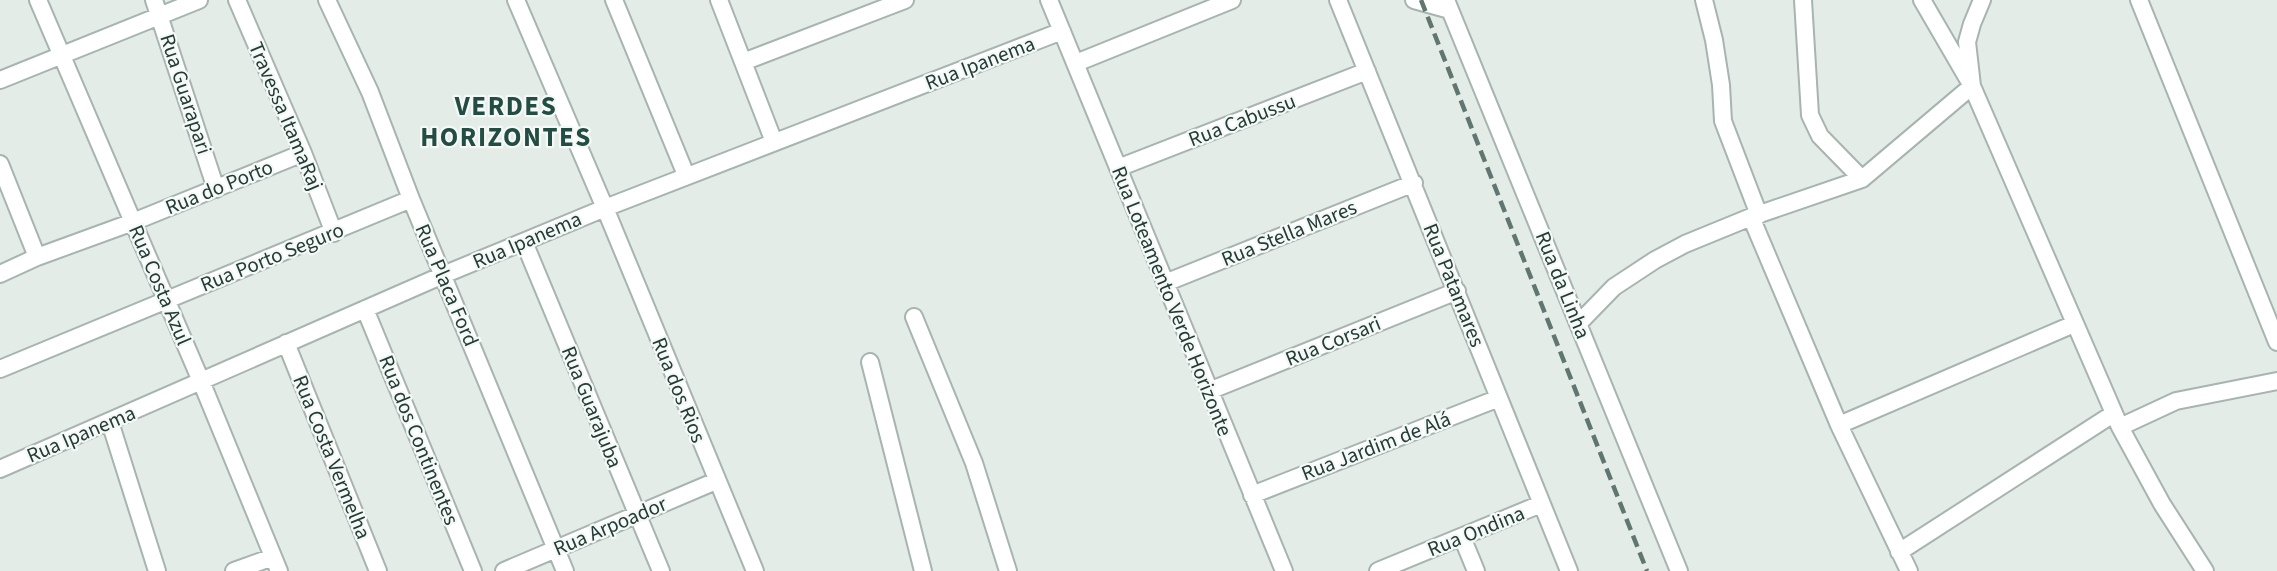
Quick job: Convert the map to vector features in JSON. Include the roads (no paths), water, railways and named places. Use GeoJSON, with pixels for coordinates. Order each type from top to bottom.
{"type":"FeatureCollection","features":[{"type":"Feature","properties":{"kind":"street","name":"Rua Costa Azul"},"geometry":{"type":"LineString","coordinates":[[38,0],[201,381],[276,564]]}},
{"type":"Feature","properties":{"kind":"street"},"geometry":{"type":"LineString","coordinates":[[0,80],[62,55],[157,7],[199,0]]}},
{"type":"Feature","properties":{"kind":"street","name":"Travessa ItamaRaj"},"geometry":{"type":"LineString","coordinates":[[237,0],[303,153],[334,232]]}},
{"type":"Feature","properties":{"kind":"street","name":"Rua Placa Ford"},"geometry":{"type":"LineString","coordinates":[[327,0],[370,92],[411,199],[565,571]]}},
{"type":"Feature","properties":{"kind":"street","name":"Rua dos Rios"},"geometry":{"type":"LineString","coordinates":[[516,0],[605,207],[754,571]]}},
{"type":"Feature","properties":{"kind":"street"},"geometry":{"type":"LineString","coordinates":[[614,0],[686,175]]}},
{"type":"Feature","properties":{"kind":"street"},"geometry":{"type":"LineString","coordinates":[[718,0],[774,142]]}},
{"type":"Feature","properties":{"kind":"street"},"geometry":{"type":"LineString","coordinates":[[743,62],[905,0]]}},
{"type":"Feature","properties":{"kind":"street","name":"Rua Loteamento Verde Horizonte"},"geometry":{"type":"LineString","coordinates":[[1049,0],[1284,571]]}},
{"type":"Feature","properties":{"kind":"street"},"geometry":{"type":"LineString","coordinates":[[1076,63],[1232,0]]}},
{"type":"Feature","properties":{"kind":"street","name":"Rua Patamares"},"geometry":{"type":"LineString","coordinates":[[1338,0],[1414,183],[1540,504],[1569,571]]}},
{"type":"Feature","properties":{"kind":"street"},"geometry":{"type":"LineString","coordinates":[[1414,0],[1448,5]]}},
{"type":"Feature","properties":{"kind":"street"},"geometry":{"type":"LineString","coordinates":[[1704,0],[1716,50],[1723,121],[1755,216],[1839,425],[1909,571]]}},
{"type":"Feature","properties":{"kind":"street"},"geometry":{"type":"LineString","coordinates":[[1803,0],[1810,115],[1820,136],[1862,179]]}},
{"type":"Feature","properties":{"kind":"street"},"geometry":{"type":"LineString","coordinates":[[1922,0],[1972,86],[2116,421],[2162,504],[2205,571]]}},
{"type":"Feature","properties":{"kind":"street"},"geometry":{"type":"LineString","coordinates":[[1972,86],[1967,42],[1982,0]]}},
{"type":"Feature","properties":{"kind":"street"},"geometry":{"type":"LineString","coordinates":[[2139,0],[2277,342]]}},
{"type":"Feature","properties":{"kind":"street","name":"Rua da Linha"},"geometry":{"type":"LineString","coordinates":[[1448,5],[1679,571]]}},
{"type":"Feature","properties":{"kind":"street","name":"Rua Guarapari"},"geometry":{"type":"LineString","coordinates":[[157,7],[216,189]]}},
{"type":"Feature","properties":{"kind":"street","name":"Rua Ipanema"},"geometry":{"type":"LineString","coordinates":[[0,469],[285,343],[605,207],[1062,31]]}},
{"type":"Feature","properties":{"kind":"street","name":"Rua Cabussu"},"geometry":{"type":"LineString","coordinates":[[1118,168],[1367,71]]}},
{"type":"Feature","properties":{"kind":"street"},"geometry":{"type":"LineString","coordinates":[[1579,322],[1614,287],[1655,260],[1685,244],[1755,216],[1862,179],[1972,86]]}},
{"type":"Feature","properties":{"kind":"street","name":"Rua do Porto"},"geometry":{"type":"LineString","coordinates":[[0,274],[37,257],[133,222],[303,153]]}},
{"type":"Feature","properties":{"kind":"street"},"geometry":{"type":"LineString","coordinates":[[0,165],[37,257]]}},
{"type":"Feature","properties":{"kind":"street","name":"Rua Stella Mares"},"geometry":{"type":"LineString","coordinates":[[1165,283],[1414,183]]}},
{"type":"Feature","properties":{"kind":"street","name":"Rua Porto Seguro"},"geometry":{"type":"LineString","coordinates":[[0,369],[411,199]]}},
{"type":"Feature","properties":{"kind":"street","name":"Rua Guarajuba"},"geometry":{"type":"LineString","coordinates":[[524,243],[661,571]]}},
{"type":"Feature","properties":{"kind":"street","name":"Rua Corsari"},"geometry":{"type":"LineString","coordinates":[[1209,391],[1457,291]]}},
{"type":"Feature","properties":{"kind":"street","name":"Rua dos Continentes"},"geometry":{"type":"LineString","coordinates":[[365,309],[473,571]]}},
{"type":"Feature","properties":{"kind":"street"},"geometry":{"type":"LineString","coordinates":[[914,317],[974,463],[1008,571]]}},
{"type":"Feature","properties":{"kind":"street"},"geometry":{"type":"LineString","coordinates":[[1839,425],[2074,324]]}},
{"type":"Feature","properties":{"kind":"street","name":"Rua Costa Vermelha"},"geometry":{"type":"LineString","coordinates":[[285,343],[378,571]]}},
{"type":"Feature","properties":{"kind":"street"},"geometry":{"type":"LineString","coordinates":[[870,362],[923,571]]}},
{"type":"Feature","properties":{"kind":"street"},"geometry":{"type":"LineString","coordinates":[[1899,552],[2116,421],[2176,401],[2277,381]]}},
{"type":"Feature","properties":{"kind":"street","name":"Rua Jardim de Alá"},"geometry":{"type":"LineString","coordinates":[[1252,495],[1499,398]]}},
{"type":"Feature","properties":{"kind":"street"},"geometry":{"type":"LineString","coordinates":[[110,422],[158,571]]}},
{"type":"Feature","properties":{"kind":"street","name":"Rua Arpoador"},"geometry":{"type":"LineString","coordinates":[[504,571],[716,482]]}},
{"type":"Feature","properties":{"kind":"street","name":"Rua Ondina"},"geometry":{"type":"LineString","coordinates":[[1380,571],[1540,504]]}},
{"type":"Feature","properties":{"kind":"street"},"geometry":{"type":"LineString","coordinates":[[1462,537],[1476,571]]}},
{"type":"Feature","properties":{"kind":"street"},"geometry":{"type":"LineString","coordinates":[[234,571],[276,564]]}},
{"type":"Feature","properties":{"kind":"railway"},"geometry":{"type":"LineString","coordinates":[[1421,0],[1647,571]]}},
{"type":"Feature","properties":{"kind":"district","name":"VERDES HORIZONTES"},"geometry":{"type":"Point","coordinates":[506,122]}}]}
